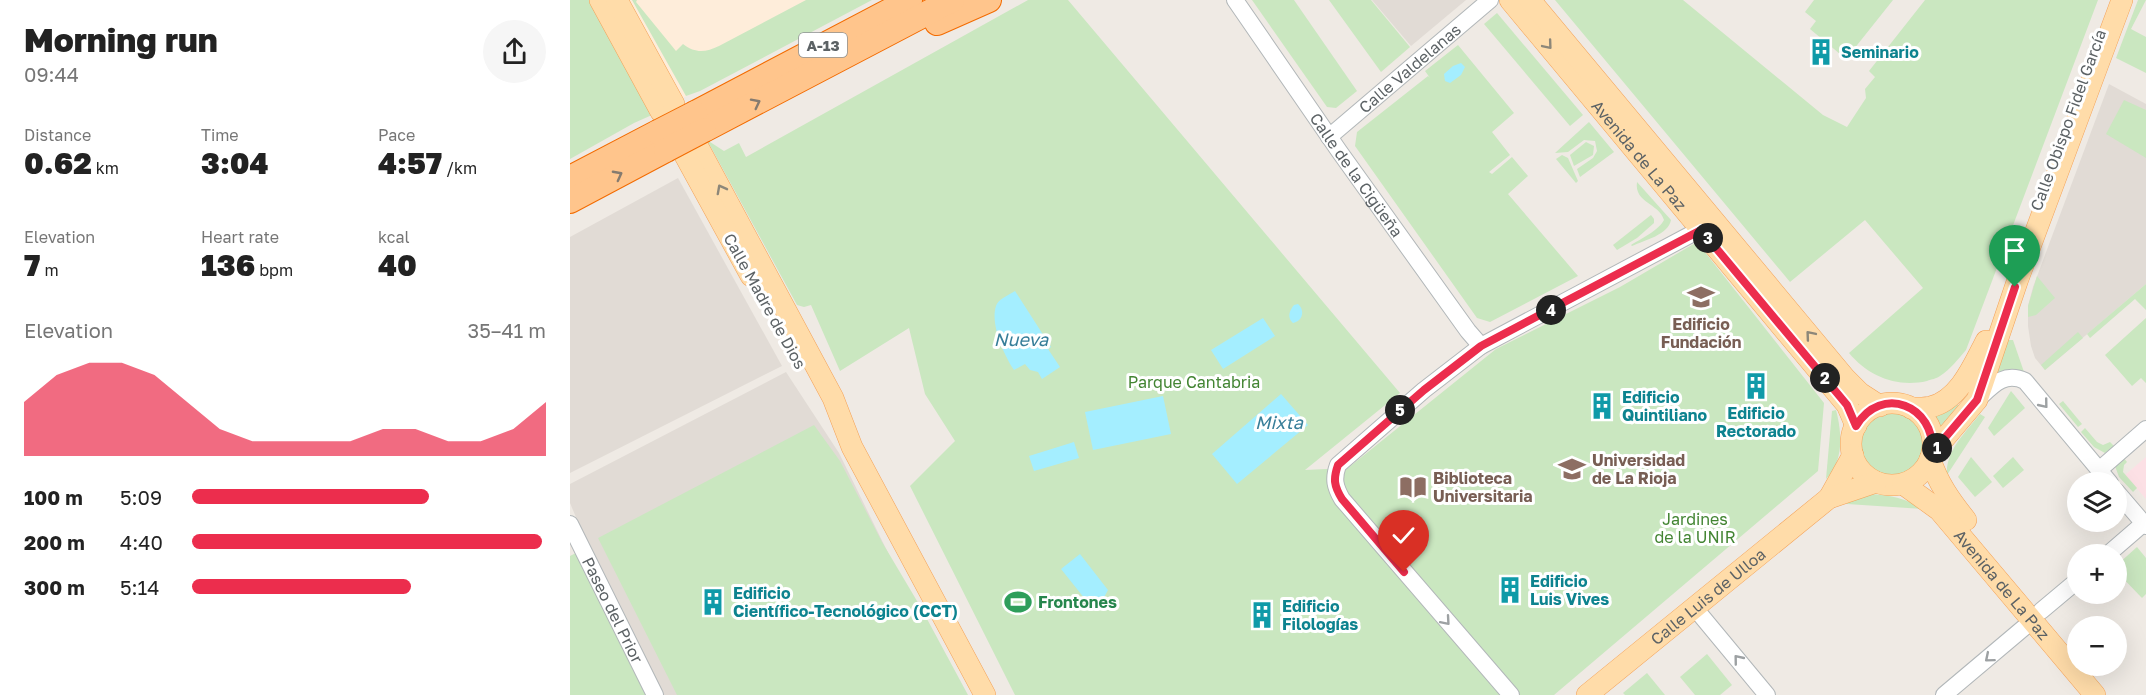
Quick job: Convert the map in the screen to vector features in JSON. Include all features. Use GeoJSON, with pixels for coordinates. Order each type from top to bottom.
{"type":"FeatureCollection","features":[{"type":"Feature","properties":{"kind":"highway"},"geometry":{"type":"LineString","coordinates":[[736,91],[799,49],[887,0]]}},
{"type":"Feature","properties":{"kind":"highway","name":"A-13"},"geometry":{"type":"LineString","coordinates":[[570,201],[736,91],[910,0]]}},
{"type":"Feature","properties":{"kind":"highway","name":"A-13"},"geometry":{"type":"LineString","coordinates":[[570,178],[864,47],[952,0]]}},
{"type":"Feature","properties":{"kind":"highway"},"geometry":{"type":"LineString","coordinates":[[864,47],[908,35],[989,0]]}},
{"type":"Feature","properties":{"kind":"main road","name":"Calle Madre de Dios"},"geometry":{"type":"LineString","coordinates":[[600,0],[680,130],[833,398],[852,447],[985,695]]}},
{"type":"Feature","properties":{"kind":"main road","name":"Calle Madre de Dios"},"geometry":{"type":"LineString","coordinates":[[617,0],[680,130]]}},
{"type":"Feature","properties":{"kind":"main road","name":"Avenida de La Paz"},"geometry":{"type":"LineString","coordinates":[[1510,0],[1847,405],[1856,426]]}},
{"type":"Feature","properties":{"kind":"main road","name":"Avenida de La Paz"},"geometry":{"type":"LineString","coordinates":[[1530,0],[1845,378],[1860,393],[1880,406]]}},
{"type":"Feature","properties":{"kind":"main road","name":"Calle Obispo Fidel García"},"geometry":{"type":"LineString","coordinates":[[1911,408],[1931,407],[1940,403],[1959,387],[1988,336],[2113,0]]}},
{"type":"Feature","properties":{"kind":"main road","name":"Calle Obispo Fidel García"},"geometry":{"type":"LineString","coordinates":[[1977,400],[1995,345],[2122,0]]}},
{"type":"Feature","properties":{"kind":"main road"},"geometry":{"type":"LineString","coordinates":[[1931,456],[1933,442],[1927,422],[1911,408],[1893,404],[1880,406],[1863,416],[1856,426],[1852,440],[1853,455],[1861,471],[1876,482],[1903,484],[1920,475],[1931,456],[1977,400]]}},
{"type":"Feature","properties":{"kind":"main road","name":"Calle Luis de Ulloa"},"geometry":{"type":"LineString","coordinates":[[1829,498],[1853,455]]}},
{"type":"Feature","properties":{"kind":"main road","name":"Avenida de La Paz"},"geometry":{"type":"LineString","coordinates":[[1931,456],[1938,481],[1950,500],[2095,695]]}},
{"type":"Feature","properties":{"kind":"main road","name":"Calle Luis de Ulloa"},"geometry":{"type":"LineString","coordinates":[[1587,695],[1829,498],[1876,482]]}},
{"type":"Feature","properties":{"kind":"main road","name":"Avenida de La Paz"},"geometry":{"type":"LineString","coordinates":[[1903,484],[1939,510],[2037,616],[2067,644]]}},
{"type":"Feature","properties":{"kind":"main road"},"geometry":{"type":"LineString","coordinates":[[2097,676],[2113,695]]}},
{"type":"Feature","properties":{"kind":"street","name":"Calle de la Cigüeña"},"geometry":{"type":"LineString","coordinates":[[1235,0],[1329,137],[1481,346]]}},
{"type":"Feature","properties":{"kind":"street","name":"Calle Valdelanas"},"geometry":{"type":"LineString","coordinates":[[1329,137],[1490,0]]}},
{"type":"Feature","properties":{"kind":"street"},"geometry":{"type":"LineString","coordinates":[[1510,695],[1346,504],[1335,487],[1333,477],[1338,465],[1373,434],[1424,390],[1481,346],[1701,230]]}},
{"type":"Feature","properties":{"kind":"street"},"geometry":{"type":"LineString","coordinates":[[1977,400],[1996,382],[2006,378],[2018,378],[2025,381],[2099,470],[2146,429]]}},
{"type":"Feature","properties":{"kind":"street"},"geometry":{"type":"LineString","coordinates":[[2121,544],[2145,525],[2127,504]]}},
{"type":"Feature","properties":{"kind":"street","name":"Paseo del Prior"},"geometry":{"type":"LineString","coordinates":[[570,524],[655,695]]}},
{"type":"Feature","properties":{"kind":"street"},"geometry":{"type":"LineString","coordinates":[[1944,695],[2067,590]]}},
{"type":"Feature","properties":{"kind":"street"},"geometry":{"type":"LineString","coordinates":[[1694,607],[1767,695]]}},
{"type":"Feature","properties":{"kind":"shaded area"},"geometry":{"type":"Polygon","coordinates":[[[624,0],[862,0],[683,98],[624,0]]]}},
{"type":"Feature","properties":{"kind":"shaded area"},"geometry":{"type":"Polygon","coordinates":[[[1372,0],[1466,0],[1411,46],[1372,0]]]}},
{"type":"Feature","properties":{"kind":"shaded area"},"geometry":{"type":"Polygon","coordinates":[[[2109,84],[2146,104],[2146,284],[2045,370],[2035,358],[2031,346],[2028,306],[2033,287],[2109,84]]]}},
{"type":"Feature","properties":{"kind":"shaded area"},"geometry":{"type":"Polygon","coordinates":[[[678,178],[782,366],[570,473],[570,237],[678,178]]]}},
{"type":"Feature","properties":{"kind":"shaded area"},"geometry":{"type":"Polygon","coordinates":[[[786,372],[839,453],[895,567],[963,695],[570,695],[593,558],[570,503],[570,484],[786,372]]]}},
{"type":"Feature","properties":{"kind":"shaded area"},"geometry":{"type":"Polygon","coordinates":[[[2146,457],[2146,499],[2127,477],[2127,473],[2146,457]]]}},
{"type":"Feature","properties":{"kind":"green space"},"geometry":{"type":"Polygon","coordinates":[[[570,0],[593,0],[652,115],[570,159],[570,0]]]}},
{"type":"Feature","properties":{"kind":"green space"},"geometry":{"type":"Polygon","coordinates":[[[632,0],[637,0],[636,2],[676,51],[683,44],[701,51],[719,46],[806,0],[872,0],[700,91],[686,96],[632,0]]]}},
{"type":"Feature","properties":{"kind":"green space"},"geometry":{"type":"Polygon","coordinates":[[[1028,0],[1068,0],[1400,393],[1305,470],[1348,468],[1496,349],[1620,287],[1697,242],[1824,403],[1818,471],[1554,695],[1015,695],[910,486],[955,441],[925,394],[909,328],[840,371],[811,305],[804,307],[797,305],[707,140],[724,151],[739,143],[746,157],[1028,0]]]}},
{"type":"Feature","properties":{"kind":"green space"},"geometry":{"type":"Polygon","coordinates":[[[1252,0],[1294,0],[1357,91],[1336,108],[1327,107],[1252,0]]]}},
{"type":"Feature","properties":{"kind":"green space"},"geometry":{"type":"Polygon","coordinates":[[[1329,0],[1371,0],[1410,47],[1381,72],[1329,0]]]}},
{"type":"Feature","properties":{"kind":"green space"},"geometry":{"type":"Polygon","coordinates":[[[1555,0],[1683,0],[1823,115],[1847,127],[1866,98],[1865,89],[1875,77],[1869,71],[1925,0],[2098,0],[1966,350],[1951,367],[1938,377],[1916,383],[1905,383],[1874,374],[1849,353],[1923,288],[1865,220],[1790,282],[1555,0]]]}},
{"type":"Feature","properties":{"kind":"green space"},"geometry":{"type":"Polygon","coordinates":[[[1814,0],[1893,0],[1846,59],[1810,29],[1816,21],[1805,12],[1814,0]]]}},
{"type":"Feature","properties":{"kind":"green space"},"geometry":{"type":"Polygon","coordinates":[[[2138,0],[2146,0],[2131,29],[2146,37],[2146,73],[2116,58],[2138,0]]]}},
{"type":"Feature","properties":{"kind":"green space"},"geometry":{"type":"Polygon","coordinates":[[[1497,13],[1583,115],[1570,126],[1484,24],[1497,13]]]}},
{"type":"Feature","properties":{"kind":"green space"},"geometry":{"type":"Polygon","coordinates":[[[1458,45],[1514,113],[1492,132],[1510,155],[1489,172],[1492,174],[1512,157],[1528,176],[1508,194],[1578,276],[1490,322],[1477,318],[1355,146],[1357,132],[1428,76],[1430,78],[1425,71],[1458,45]]]}},
{"type":"Feature","properties":{"kind":"green space"},"geometry":{"type":"Polygon","coordinates":[[[2124,100],[2146,110],[2146,158],[2106,134],[2124,100]]]}},
{"type":"Feature","properties":{"kind":"green space"},"geometry":{"type":"Polygon","coordinates":[[[1589,122],[1614,152],[1580,177],[1577,169],[1593,158],[1597,151],[1595,141],[1584,140],[1568,152],[1555,153],[1589,122]]]}},
{"type":"Feature","properties":{"kind":"green space"},"geometry":{"type":"Polygon","coordinates":[[[1586,142],[1594,146],[1593,155],[1574,166],[1570,155],[1586,142]]]}},
{"type":"Feature","properties":{"kind":"green space"},"geometry":{"type":"Polygon","coordinates":[[[1562,155],[1568,158],[1578,181],[1576,183],[1556,159],[1562,155]]]}},
{"type":"Feature","properties":{"kind":"green space"},"geometry":{"type":"Polygon","coordinates":[[[1637,182],[1671,220],[1661,233],[1632,246],[1654,231],[1664,220],[1661,214],[1639,194],[1637,182]]]}},
{"type":"Feature","properties":{"kind":"green space"},"geometry":{"type":"Polygon","coordinates":[[[1651,215],[1654,223],[1637,238],[1617,250],[1613,245],[1651,215]]]}},
{"type":"Feature","properties":{"kind":"green space"},"geometry":{"type":"Polygon","coordinates":[[[2037,276],[2055,298],[2036,315],[2028,317],[2028,306],[2037,276]]]}},
{"type":"Feature","properties":{"kind":"green space"},"geometry":{"type":"Polygon","coordinates":[[[2146,284],[2146,310],[2135,299],[2090,338],[2087,334],[2146,284]]]}},
{"type":"Feature","properties":{"kind":"green space"},"geometry":{"type":"Polygon","coordinates":[[[2146,318],[2146,383],[2141,378],[2132,386],[2105,355],[2146,318]]]}},
{"type":"Feature","properties":{"kind":"green space"},"geometry":{"type":"Polygon","coordinates":[[[2078,332],[2083,338],[2045,370],[2041,365],[2078,332]]]}},
{"type":"Feature","properties":{"kind":"green space"},"geometry":{"type":"Polygon","coordinates":[[[2008,340],[2013,340],[2025,375],[1992,377],[2008,340]]]}},
{"type":"Feature","properties":{"kind":"green space"},"geometry":{"type":"Polygon","coordinates":[[[2011,391],[2025,408],[1994,436],[1988,428],[2011,391]]]}},
{"type":"Feature","properties":{"kind":"green space"},"geometry":{"type":"Polygon","coordinates":[[[2063,401],[2082,424],[2078,427],[2059,404],[2063,401]]]}},
{"type":"Feature","properties":{"kind":"green space"},"geometry":{"type":"Polygon","coordinates":[[[1953,402],[1961,407],[1941,433],[1932,412],[1953,402]]]}},
{"type":"Feature","properties":{"kind":"green space"},"geometry":{"type":"Polygon","coordinates":[[[1836,410],[1840,428],[1839,455],[1832,472],[1826,479],[1832,411],[1836,410]]]}},
{"type":"Feature","properties":{"kind":"green space"},"geometry":{"type":"Polygon","coordinates":[[[1892,413],[1904,415],[1914,422],[1921,432],[1923,444],[1921,456],[1914,466],[1904,473],[1892,475],[1880,473],[1870,466],[1863,456],[1861,444],[1863,432],[1870,422],[1880,415],[1892,413]]]}},
{"type":"Feature","properties":{"kind":"green space"},"geometry":{"type":"Polygon","coordinates":[[[1980,414],[1985,417],[1947,475],[1947,466],[1953,450],[1980,414]]]}},
{"type":"Feature","properties":{"kind":"green space"},"geometry":{"type":"Polygon","coordinates":[[[814,425],[840,461],[882,542],[968,695],[677,695],[598,538],[814,425]]]}},
{"type":"Feature","properties":{"kind":"green space"},"geometry":{"type":"Polygon","coordinates":[[[2085,428],[2097,442],[2103,445],[2110,442],[2114,446],[2105,453],[2094,447],[2081,432],[2085,428]]]}},
{"type":"Feature","properties":{"kind":"green space"},"geometry":{"type":"Polygon","coordinates":[[[1971,457],[1992,482],[1975,497],[1958,477],[1971,457]]]}},
{"type":"Feature","properties":{"kind":"green space"},"geometry":{"type":"Polygon","coordinates":[[[2013,457],[2024,470],[2003,488],[1993,476],[2013,457]]]}},
{"type":"Feature","properties":{"kind":"green space"},"geometry":{"type":"Polygon","coordinates":[[[2123,457],[2127,462],[2123,472],[2117,472],[2115,466],[2123,457]]]}},
{"type":"Feature","properties":{"kind":"green space"},"geometry":{"type":"Polygon","coordinates":[[[2127,477],[2137,488],[2133,492],[2127,486],[2127,477]]]}},
{"type":"Feature","properties":{"kind":"green space"},"geometry":{"type":"Polygon","coordinates":[[[1870,494],[1897,498],[1923,509],[1847,504],[1843,499],[1870,494]]]}},
{"type":"Feature","properties":{"kind":"green space"},"geometry":{"type":"Polygon","coordinates":[[[2137,547],[2146,558],[2146,594],[2142,598],[2127,582],[2127,556],[2137,547]]]}},
{"type":"Feature","properties":{"kind":"green space"},"geometry":{"type":"Polygon","coordinates":[[[584,549],[656,695],[570,695],[570,556],[584,549]]]}},
{"type":"Feature","properties":{"kind":"green space"},"geometry":{"type":"Polygon","coordinates":[[[1707,654],[1732,685],[1720,695],[1695,695],[1680,677],[1707,654]]]}},
{"type":"Feature","properties":{"kind":"green space"},"geometry":{"type":"Polygon","coordinates":[[[1647,673],[1665,695],[1625,695],[1623,693],[1647,673]]]}},
{"type":"Feature","properties":{"kind":"water"},"geometry":{"type":"Polygon","coordinates":[[[1461,63],[1465,67],[1461,75],[1450,83],[1445,81],[1444,74],[1453,66],[1461,63]]]}},
{"type":"Feature","properties":{"kind":"water","name":"Nueva"},"geometry":{"type":"Polygon","coordinates":[[[1015,291],[1051,347],[1048,349],[1060,367],[1042,379],[1038,372],[1030,370],[1025,364],[1014,370],[996,330],[996,306],[1001,299],[1015,291]]]}},
{"type":"Feature","properties":{"kind":"water"},"geometry":{"type":"Polygon","coordinates":[[[1298,304],[1302,309],[1302,315],[1293,323],[1289,317],[1290,312],[1294,305],[1298,304]]]}},
{"type":"Feature","properties":{"kind":"water"},"geometry":{"type":"Polygon","coordinates":[[[1263,318],[1275,336],[1223,369],[1211,350],[1263,318]]]}},
{"type":"Feature","properties":{"kind":"water","name":"Mixta"},"geometry":{"type":"Polygon","coordinates":[[[1281,394],[1308,425],[1237,484],[1212,454],[1281,394]]]}},
{"type":"Feature","properties":{"kind":"water"},"geometry":{"type":"Polygon","coordinates":[[[1163,396],[1171,434],[1093,450],[1085,412],[1163,396]]]}},
{"type":"Feature","properties":{"kind":"water"},"geometry":{"type":"Polygon","coordinates":[[[1074,442],[1079,458],[1034,471],[1029,456],[1074,442]]]}},
{"type":"Feature","properties":{"kind":"water"},"geometry":{"type":"Polygon","coordinates":[[[1080,554],[1108,590],[1101,603],[1091,602],[1089,604],[1061,569],[1080,554]]]}},
{"type":"Feature","properties":{"kind":"place","name":"Seminario"},"geometry":{"type":"Point","coordinates":[1821,52]}},
{"type":"Feature","properties":{"kind":"place","name":"Edificio Fundación"},"geometry":{"type":"Point","coordinates":[1701,297]}},
{"type":"Feature","properties":{"kind":"place","name":"Edificio Rectorado"},"geometry":{"type":"Point","coordinates":[1756,386]}},
{"type":"Feature","properties":{"kind":"place","name":"Edificio Quintiliano"},"geometry":{"type":"Point","coordinates":[1602,406]}},
{"type":"Feature","properties":{"kind":"place","name":"Universidad de La Rioja"},"geometry":{"type":"Point","coordinates":[1572,469]}},
{"type":"Feature","properties":{"kind":"place","name":"Biblioteca Universitaria"},"geometry":{"type":"Point","coordinates":[1413,487]}},
{"type":"Feature","properties":{"kind":"place","name":"Edificio Luis Vives"},"geometry":{"type":"Point","coordinates":[1510,590]}},
{"type":"Feature","properties":{"kind":"place","name":"Edificio Científico-Tecnológico (CCT)"},"geometry":{"type":"Point","coordinates":[713,602]}},
{"type":"Feature","properties":{"kind":"place","name":"Frontones"},"geometry":{"type":"Point","coordinates":[1018,602]}},
{"type":"Feature","properties":{"kind":"place","name":"Edificio Filologías"},"geometry":{"type":"Point","coordinates":[1262,615]}},
{"type":"Feature","properties":{"kind":"route"},"geometry":{"type":"LineString","coordinates":[[1404,572],[1342,499],[1335,487],[1333,477],[1338,465],[1424,390],[1481,346],[1701,230],[1847,405],[1856,426],[1868,411],[1886,404],[1911,408],[1927,422],[1933,442],[1932,453],[1977,400],[2015,287]]}},
{"type":"Feature","properties":{"kind":"park label","name":"Parque Cantabria"},"geometry":{"type":"Point","coordinates":[1194,382]}},
{"type":"Feature","properties":{"kind":"park label","name":"Jardines de la UNIR"},"geometry":{"type":"Point","coordinates":[1695,528]}}]}
